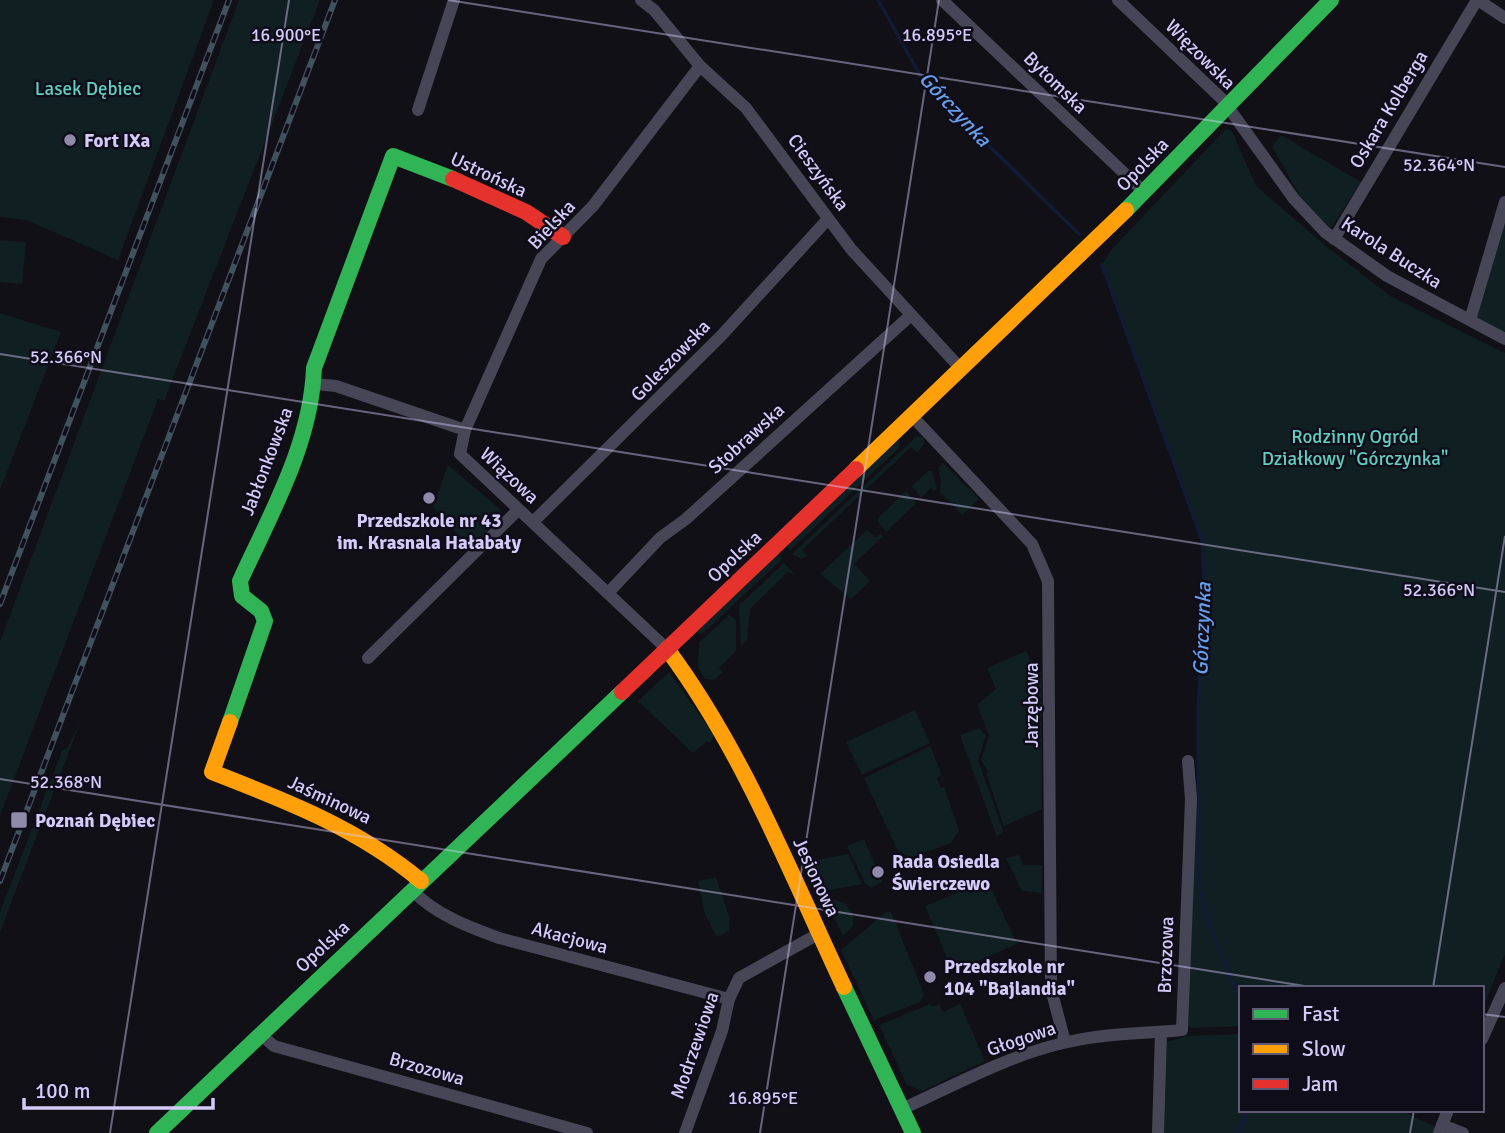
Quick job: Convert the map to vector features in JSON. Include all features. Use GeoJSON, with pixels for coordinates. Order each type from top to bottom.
{"type":"FeatureCollection","features":[{"type":"Feature","properties":{"kind":"street"},"geometry":{"type":"LineString","coordinates":[[418,110],[454,0]]}},
{"type":"Feature","properties":{"kind":"street","name":"Cieszyńska"},"geometry":{"type":"LineString","coordinates":[[641,0],[654,10],[701,66],[746,108],[767,132],[851,249],[961,370]]}},
{"type":"Feature","properties":{"kind":"street","name":"Bytomska"},"geometry":{"type":"LineString","coordinates":[[942,0],[1144,192]]}},
{"type":"Feature","properties":{"kind":"street","name":"Więzowska"},"geometry":{"type":"LineString","coordinates":[[1118,0],[1218,95],[1227,107]]}},
{"type":"Feature","properties":{"kind":"street","name":"Opolska"},"geometry":{"type":"LineString","coordinates":[[157,1133],[961,370],[1144,192],[1331,0]]}},
{"type":"Feature","properties":{"kind":"street"},"geometry":{"type":"LineString","coordinates":[[1477,0],[1505,18]]}},
{"type":"Feature","properties":{"kind":"street","name":"Oskara Kolberga"},"geometry":{"type":"LineString","coordinates":[[1334,239],[1477,0]]}},
{"type":"Feature","properties":{"kind":"street","name":"Bielska"},"geometry":{"type":"LineString","coordinates":[[465,430],[541,259],[593,206],[701,66]]}},
{"type":"Feature","properties":{"kind":"street","name":"Karola Buczka"},"geometry":{"type":"LineString","coordinates":[[1227,107],[1294,199],[1334,239],[1387,276],[1505,339]]}},
{"type":"Feature","properties":{"kind":"street","name":"Ustrońska"},"geometry":{"type":"LineString","coordinates":[[393,156],[468,185],[551,226],[563,237]]}},
{"type":"Feature","properties":{"kind":"street","name":"Jabłonkowska"},"geometry":{"type":"LineString","coordinates":[[212,772],[265,621],[261,611],[242,596],[240,581],[306,427],[315,384],[314,368],[345,276],[393,156]]}},
{"type":"Feature","properties":{"kind":"street"},"geometry":{"type":"LineString","coordinates":[[1470,320],[1505,202]]}},
{"type":"Feature","properties":{"kind":"street","name":"Goleszowska"},"geometry":{"type":"LineString","coordinates":[[533,522],[721,336],[828,219]]}},
{"type":"Feature","properties":{"kind":"street","name":"Stobrawska"},"geometry":{"type":"LineString","coordinates":[[608,593],[660,538],[911,315]]}},
{"type":"Feature","properties":{"kind":"street","name":"Wiązowa"},"geometry":{"type":"LineString","coordinates":[[315,384],[336,386],[465,430],[460,454],[667,649]]}},
{"type":"Feature","properties":{"kind":"street","name":"Jarzębowa"},"geometry":{"type":"LineString","coordinates":[[912,416],[1027,538],[1039,556],[1048,581],[1051,989],[1065,1042]]}},
{"type":"Feature","properties":{"kind":"street"},"geometry":{"type":"LineString","coordinates":[[368,658],[518,510]]}},
{"type":"Feature","properties":{"kind":"street","name":"Jesionowa"},"geometry":{"type":"LineString","coordinates":[[667,649],[721,727],[914,1133]]}},
{"type":"Feature","properties":{"kind":"street","name":"Brzozowa"},"geometry":{"type":"LineString","coordinates":[[1161,1032],[1182,1030],[1191,799],[1188,761]]}},
{"type":"Feature","properties":{"kind":"street","name":"Jaśminowa"},"geometry":{"type":"LineString","coordinates":[[212,772],[352,830],[382,848],[416,886]]}},
{"type":"Feature","properties":{"kind":"street","name":"Akacjowa"},"geometry":{"type":"LineString","coordinates":[[416,886],[435,908],[499,938],[729,999]]}},
{"type":"Feature","properties":{"kind":"street","name":"Modrzewiowa"},"geometry":{"type":"LineString","coordinates":[[685,1133],[722,1031],[729,999],[739,978],[820,933]]}},
{"type":"Feature","properties":{"kind":"street"},"geometry":{"type":"LineString","coordinates":[[1484,1037],[1499,1018],[1505,988]]}},
{"type":"Feature","properties":{"kind":"street"},"geometry":{"type":"LineString","coordinates":[[1158,1133],[1161,1032]]}},
{"type":"Feature","properties":{"kind":"street","name":"Głogowa"},"geometry":{"type":"LineString","coordinates":[[902,1109],[998,1065],[1065,1042],[1109,1034],[1161,1032]]}},
{"type":"Feature","properties":{"kind":"street","name":"Brzozowa"},"geometry":{"type":"LineString","coordinates":[[260,1034],[274,1046],[587,1133]]}},
{"type":"Feature","properties":{"kind":"street"},"geometry":{"type":"LineString","coordinates":[[1447,1112],[1440,1129],[1463,1133]]}},
{"type":"Feature","properties":{"kind":"green space","name":"Lasek Dębiec"},"geometry":{"type":"Polygon","coordinates":[[[0,0],[214,0],[118,260],[26,220],[0,217],[0,0]]]}},
{"type":"Feature","properties":{"kind":"green space"},"geometry":{"type":"Polygon","coordinates":[[[239,0],[320,0],[164,401],[158,399],[0,816],[0,642],[239,0]]]}},
{"type":"Feature","properties":{"kind":"green space","name":"Rodzinny Ogród Działkowy \"Górczynka\""},"geometry":{"type":"Polygon","coordinates":[[[1226,129],[1232,131],[1256,186],[1326,246],[1390,296],[1505,353],[1505,954],[1484,1005],[1484,986],[1239,986],[1239,1026],[1188,1026],[1196,801],[1200,780],[1198,708],[1205,604],[1202,540],[1102,265],[1111,250],[1226,129]]]}},
{"type":"Feature","properties":{"kind":"green space"},"geometry":{"type":"Polygon","coordinates":[[[1281,135],[1361,182],[1331,228],[1328,229],[1306,207],[1272,146],[1281,135]]]}},
{"type":"Feature","properties":{"kind":"green space"},"geometry":{"type":"Polygon","coordinates":[[[1505,199],[1505,333],[1467,311],[1505,199]]]}},
{"type":"Feature","properties":{"kind":"green space"},"geometry":{"type":"Polygon","coordinates":[[[0,240],[26,242],[22,284],[0,282],[0,240]]]}},
{"type":"Feature","properties":{"kind":"green space"},"geometry":{"type":"Polygon","coordinates":[[[0,313],[61,332],[0,490],[0,313]]]}},
{"type":"Feature","properties":{"kind":"green space"},"geometry":{"type":"Polygon","coordinates":[[[917,436],[924,437],[924,445],[917,452],[911,447],[802,550],[808,556],[801,559],[792,554],[917,436]]]}},
{"type":"Feature","properties":{"kind":"green space"},"geometry":{"type":"Polygon","coordinates":[[[898,440],[900,447],[789,551],[787,545],[898,440]]]}},
{"type":"Feature","properties":{"kind":"green space"},"geometry":{"type":"Polygon","coordinates":[[[943,463],[979,499],[962,515],[940,492],[938,469],[943,463]]]}},
{"type":"Feature","properties":{"kind":"green space"},"geometry":{"type":"Polygon","coordinates":[[[448,465],[500,509],[498,520],[470,548],[433,507],[448,465]]]}},
{"type":"Feature","properties":{"kind":"green space"},"geometry":{"type":"Polygon","coordinates":[[[928,471],[932,471],[937,488],[935,491],[931,488],[921,498],[912,486],[928,471]]]}},
{"type":"Feature","properties":{"kind":"green space"},"geometry":{"type":"Polygon","coordinates":[[[906,491],[916,503],[886,532],[878,518],[906,491]]]}},
{"type":"Feature","properties":{"kind":"green space"},"geometry":{"type":"Polygon","coordinates":[[[867,530],[876,538],[880,534],[883,536],[854,564],[870,581],[851,599],[820,574],[867,530]]]}},
{"type":"Feature","properties":{"kind":"green space"},"geometry":{"type":"Polygon","coordinates":[[[775,555],[783,558],[702,634],[694,632],[775,555]]]}},
{"type":"Feature","properties":{"kind":"green space"},"geometry":{"type":"Polygon","coordinates":[[[784,563],[795,575],[788,572],[750,609],[747,641],[741,646],[739,605],[784,563]]]}},
{"type":"Feature","properties":{"kind":"green space"},"geometry":{"type":"Polygon","coordinates":[[[729,615],[736,620],[736,651],[719,668],[723,672],[714,680],[705,679],[698,667],[699,643],[729,615]]]}},
{"type":"Feature","properties":{"kind":"green space"},"geometry":{"type":"Polygon","coordinates":[[[1026,651],[1036,672],[1041,672],[1042,809],[1004,826],[986,773],[988,772],[981,760],[989,735],[977,705],[996,689],[987,668],[1026,651]]]}},
{"type":"Feature","properties":{"kind":"green space"},"geometry":{"type":"Polygon","coordinates":[[[669,672],[714,735],[710,743],[707,741],[693,753],[638,701],[669,672]]]}},
{"type":"Feature","properties":{"kind":"green space"},"geometry":{"type":"Polygon","coordinates":[[[915,710],[930,743],[862,775],[846,742],[915,710]]]}},
{"type":"Feature","properties":{"kind":"green space"},"geometry":{"type":"Polygon","coordinates":[[[81,720],[0,932],[0,912],[62,751],[68,747],[81,720]]]}},
{"type":"Feature","properties":{"kind":"green space"},"geometry":{"type":"Polygon","coordinates":[[[979,728],[986,735],[978,760],[1003,831],[997,837],[960,735],[979,728]]]}},
{"type":"Feature","properties":{"kind":"green space"},"geometry":{"type":"Polygon","coordinates":[[[930,746],[942,775],[937,778],[941,788],[944,787],[959,831],[951,843],[909,858],[897,849],[864,778],[930,746]]]}},
{"type":"Feature","properties":{"kind":"green space"},"geometry":{"type":"Polygon","coordinates":[[[864,839],[882,882],[871,888],[865,883],[847,846],[864,839]]]}},
{"type":"Feature","properties":{"kind":"green space"},"geometry":{"type":"Polygon","coordinates":[[[848,854],[862,884],[818,892],[804,862],[848,854]]]}},
{"type":"Feature","properties":{"kind":"green space"},"geometry":{"type":"Polygon","coordinates":[[[1019,855],[1023,865],[1042,865],[1042,893],[1022,891],[1006,858],[1019,855]]]}},
{"type":"Feature","properties":{"kind":"green space"},"geometry":{"type":"Polygon","coordinates":[[[716,877],[730,919],[729,931],[717,937],[705,914],[698,881],[716,877]]]}},
{"type":"Feature","properties":{"kind":"green space"},"geometry":{"type":"Polygon","coordinates":[[[987,880],[1017,944],[960,969],[955,960],[949,962],[925,906],[987,880]]]}},
{"type":"Feature","properties":{"kind":"green space"},"geometry":{"type":"Polygon","coordinates":[[[826,901],[845,903],[853,914],[853,926],[843,936],[826,901]]]}},
{"type":"Feature","properties":{"kind":"green space"},"geometry":{"type":"Polygon","coordinates":[[[886,912],[891,912],[924,994],[920,1002],[874,1020],[841,950],[886,912]]]}},
{"type":"Feature","properties":{"kind":"green space"},"geometry":{"type":"Polygon","coordinates":[[[930,1004],[932,1007],[939,1004],[943,1012],[960,1004],[985,1061],[922,1091],[907,1085],[879,1025],[930,1004]]]}},
{"type":"Feature","properties":{"kind":"green space"},"geometry":{"type":"Polygon","coordinates":[[[1239,1034],[1239,1112],[1404,1112],[1436,1127],[1434,1133],[1163,1133],[1166,1042],[1187,1036],[1239,1034]]]}},
{"type":"Feature","properties":{"kind":"waterway","name":"Górczynka"},"geometry":{"type":"LineString","coordinates":[[878,0],[924,82],[1079,234]]}},
{"type":"Feature","properties":{"kind":"waterway","name":"Górczynka"},"geometry":{"type":"LineString","coordinates":[[1102,265],[1202,540],[1205,604],[1198,708],[1199,881],[1205,915],[1239,997]]}},
{"type":"Feature","properties":{"kind":"waterway","name":"Górczynka"},"geometry":{"type":"LineString","coordinates":[[1238,1133],[1247,1112]]}},
{"type":"Feature","properties":{"kind":"railway"},"geometry":{"type":"LineString","coordinates":[[0,604],[229,0]]}},
{"type":"Feature","properties":{"kind":"railway"},"geometry":{"type":"LineString","coordinates":[[0,881],[335,0]]}},
{"type":"Feature","properties":{"kind":"traffic: fast"},"geometry":{"type":"LineString","coordinates":[[1126,210],[1331,0]]}},
{"type":"Feature","properties":{"kind":"traffic: fast"},"geometry":{"type":"LineString","coordinates":[[230,722],[265,621],[261,611],[242,596],[240,581],[297,451],[306,424],[314,368],[393,156],[453,179]]}},
{"type":"Feature","properties":{"kind":"traffic: fast"},"geometry":{"type":"LineString","coordinates":[[157,1133],[622,692]]}},
{"type":"Feature","properties":{"kind":"traffic: fast"},"geometry":{"type":"LineString","coordinates":[[844,987],[913,1133]]}},
{"type":"Feature","properties":{"kind":"traffic: slow"},"geometry":{"type":"LineString","coordinates":[[856,469],[1126,210]]}},
{"type":"Feature","properties":{"kind":"traffic: slow"},"geometry":{"type":"LineString","coordinates":[[667,649],[694,688],[742,770],[844,987]]}},
{"type":"Feature","properties":{"kind":"traffic: slow"},"geometry":{"type":"LineString","coordinates":[[230,722],[212,772],[347,831],[373,846],[421,881]]}},
{"type":"Feature","properties":{"kind":"traffic: jam"},"geometry":{"type":"LineString","coordinates":[[453,179],[526,212],[563,237]]}},
{"type":"Feature","properties":{"kind":"traffic: jam"},"geometry":{"type":"LineString","coordinates":[[622,692],[856,469]]}},
{"type":"Feature","properties":{"kind":"place","name":"Fort IXa"},"geometry":{"type":"Point","coordinates":[70,140]}},
{"type":"Feature","properties":{"kind":"place","name":"Przedszkole nr 43 im. Krasnala Hałabały"},"geometry":{"type":"Point","coordinates":[429,498]}},
{"type":"Feature","properties":{"kind":"place","name":"Poznań Dębiec"},"geometry":{"type":"Point","coordinates":[19,820]}},
{"type":"Feature","properties":{"kind":"place","name":"Rada Osiedla Świerczewo"},"geometry":{"type":"Point","coordinates":[878,872]}},
{"type":"Feature","properties":{"kind":"place","name":"Przedszkole nr 104 \"Bajlandia\""},"geometry":{"type":"Point","coordinates":[930,977]}}]}
